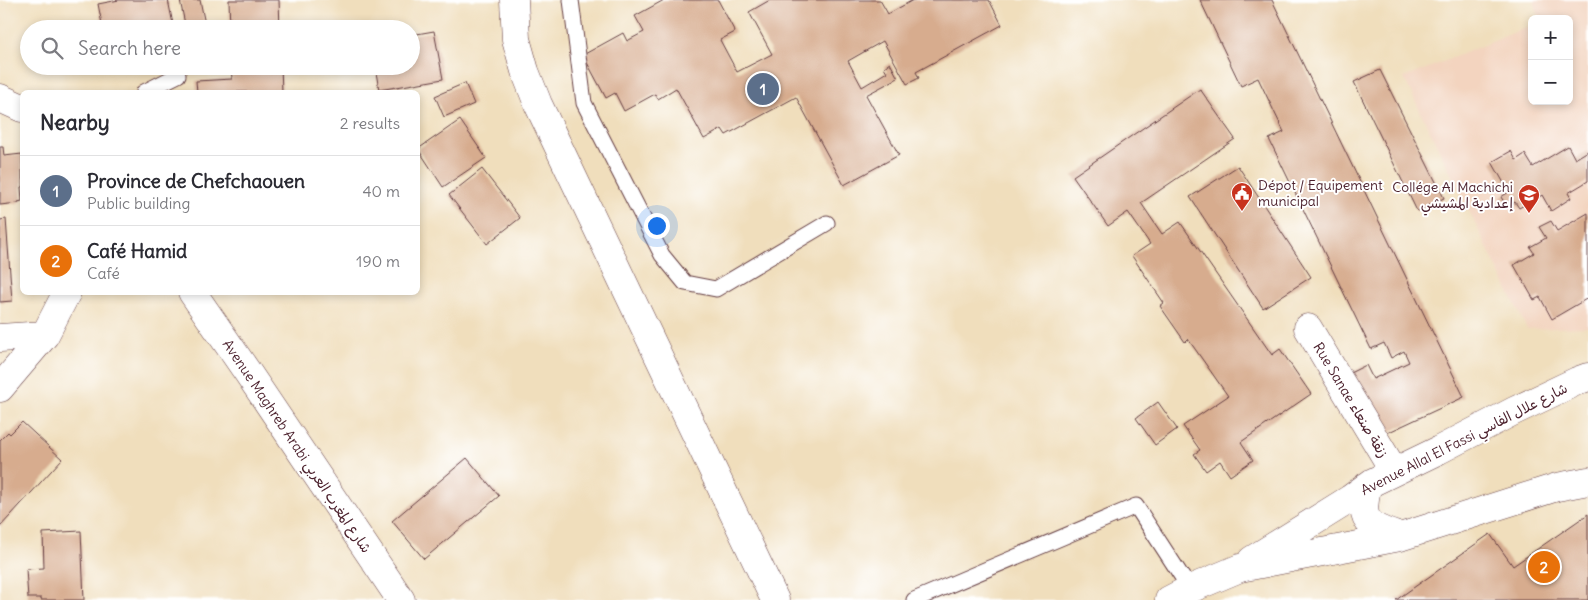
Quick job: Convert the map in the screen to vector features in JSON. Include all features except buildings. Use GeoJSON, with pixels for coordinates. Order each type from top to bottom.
{"type":"FeatureCollection","features":[{"type":"Feature","properties":{"kind":"street"},"geometry":{"type":"LineString","coordinates":[[514,0],[516,39],[525,71],[538,104],[775,600]]}},
{"type":"Feature","properties":{"kind":"street"},"geometry":{"type":"LineString","coordinates":[[0,98],[20,107]]}},
{"type":"Feature","properties":{"kind":"street"},"geometry":{"type":"LineString","coordinates":[[0,388],[45,335],[65,295]]}},
{"type":"Feature","properties":{"kind":"street","name":"Avenue Maghreb Arabi شارع المغرب العربي"},"geometry":{"type":"LineString","coordinates":[[194,295],[401,600]]}},
{"type":"Feature","properties":{"kind":"street","name":"Rue Sanae زنقة صنعاء"},"geometry":{"type":"LineString","coordinates":[[1308,328],[1394,471]]}},
{"type":"Feature","properties":{"kind":"street"},"geometry":{"type":"LineString","coordinates":[[0,338],[45,335]]}},
{"type":"Feature","properties":{"kind":"street","name":"Avenue Allal El Fassi شارع علال الفاسي"},"geometry":{"type":"LineString","coordinates":[[1240,568],[1350,499],[1367,486],[1394,471],[1514,411],[1588,377]]}},
{"type":"Feature","properties":{"kind":"street"},"geometry":{"type":"LineString","coordinates":[[1180,595],[1240,568],[1400,537],[1557,487],[1588,481]]}},
{"type":"Feature","properties":{"kind":"street"},"geometry":{"type":"LineString","coordinates":[[1367,486],[1365,513],[1368,520],[1377,528],[1400,537]]}},
{"type":"Feature","properties":{"kind":"lane"},"geometry":{"type":"LineString","coordinates":[[571,0],[584,102],[662,255],[685,282],[716,289],[827,222]]}},
{"type":"Feature","properties":{"kind":"lane"},"geometry":{"type":"LineString","coordinates":[[148,90],[178,75]]}},
{"type":"Feature","properties":{"kind":"lane"},"geometry":{"type":"LineString","coordinates":[[914,600],[1136,506],[1180,595]]}},
{"type":"Feature","properties":{"kind":"shaded area","name":"Collége Al Machichi إعدادية المشيشي"},"geometry":{"type":"Polygon","coordinates":[[[1534,0],[1588,0],[1588,327],[1527,329],[1404,78],[1528,27],[1528,105],[1573,105],[1573,15],[1538,15],[1534,0]]]}},
{"type":"Feature","properties":{"kind":"place","name":"Province de Chefchaouen"},"geometry":{"type":"Point","coordinates":[763,89]}},
{"type":"Feature","properties":{"kind":"place","name":"Dépot / Equipement municipal"},"geometry":{"type":"Point","coordinates":[1242,212]}},
{"type":"Feature","properties":{"kind":"place","name":"Collége Al Machichi إعدادية المشيشي"},"geometry":{"type":"Point","coordinates":[1529,214]}},
{"type":"Feature","properties":{"kind":"place","name":"Café Hamid"},"geometry":{"type":"Point","coordinates":[1544,567]}}]}
